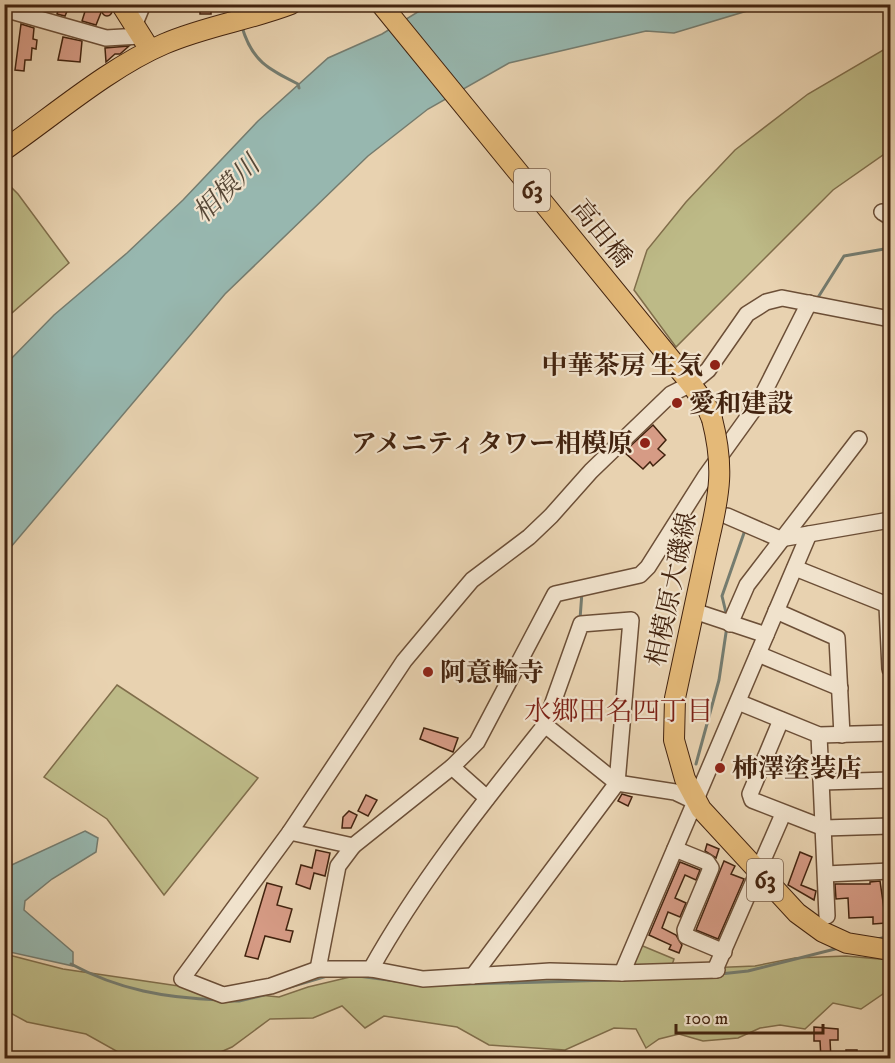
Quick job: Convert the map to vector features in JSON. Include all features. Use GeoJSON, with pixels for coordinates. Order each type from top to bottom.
{"type":"FeatureCollection","features":[{"type":"Feature","properties":{"kind":"main road"},"geometry":{"type":"LineString","coordinates":[[122,4],[141,37]]}},
{"type":"Feature","properties":{"kind":"main road"},"geometry":{"type":"LineString","coordinates":[[141,37],[187,35],[291,4]]}},
{"type":"Feature","properties":{"kind":"main road","name":"高田橋"},"geometry":{"type":"LineString","coordinates":[[381,4],[687,380]]}},
{"type":"Feature","properties":{"kind":"main road"},"geometry":{"type":"LineString","coordinates":[[4,150],[120,68],[141,37]]}},
{"type":"Feature","properties":{"kind":"main road","name":"相模原大磯線"},"geometry":{"type":"LineString","coordinates":[[687,380],[706,405],[712,418],[721,459],[709,539],[675,698],[674,728],[680,765],[696,802],[758,873],[807,921],[856,946],[891,950]]}},
{"type":"Feature","properties":{"kind":"street"},"geometry":{"type":"LineString","coordinates":[[4,9],[46,12],[106,38],[141,37],[143,4]]}},
{"type":"Feature","properties":{"kind":"street"},"geometry":{"type":"LineString","coordinates":[[783,814],[716,970],[622,973],[549,971],[423,980],[371,969],[318,969],[271,986],[223,995],[182,979],[290,832],[404,662],[457,597],[472,580],[544,523],[591,471],[687,380],[708,370],[736,327],[756,307],[774,299],[815,304],[891,319]]}},
{"type":"Feature","properties":{"kind":"street"},"geometry":{"type":"LineString","coordinates":[[318,969],[338,866],[353,846],[452,767],[477,742],[555,594],[640,575],[648,567],[705,477],[759,402],[815,304]]}},
{"type":"Feature","properties":{"kind":"street"},"geometry":{"type":"LineString","coordinates":[[724,622],[780,539],[859,439]]}},
{"type":"Feature","properties":{"kind":"street"},"geometry":{"type":"LineString","coordinates":[[727,516],[780,539],[891,520]]}},
{"type":"Feature","properties":{"kind":"street"},"geometry":{"type":"LineString","coordinates":[[622,973],[809,534]]}},
{"type":"Feature","properties":{"kind":"street"},"geometry":{"type":"LineString","coordinates":[[795,568],[889,606],[891,669]]}},
{"type":"Feature","properties":{"kind":"street"},"geometry":{"type":"LineString","coordinates":[[694,611],[766,635]]}},
{"type":"Feature","properties":{"kind":"street"},"geometry":{"type":"LineString","coordinates":[[776,611],[836,637],[842,735]]}},
{"type":"Feature","properties":{"kind":"street"},"geometry":{"type":"LineString","coordinates":[[371,969],[405,910],[545,725],[581,624],[631,620],[616,783],[473,976]]}},
{"type":"Feature","properties":{"kind":"street"},"geometry":{"type":"LineString","coordinates":[[758,654],[840,688]]}},
{"type":"Feature","properties":{"kind":"street"},"geometry":{"type":"LineString","coordinates":[[738,702],[819,735],[891,733]]}},
{"type":"Feature","properties":{"kind":"street"},"geometry":{"type":"LineString","coordinates":[[781,720],[750,796],[752,800],[783,814],[824,828],[891,826]]}},
{"type":"Feature","properties":{"kind":"street"},"geometry":{"type":"LineString","coordinates":[[545,725],[616,783],[675,792],[696,802]]}},
{"type":"Feature","properties":{"kind":"street"},"geometry":{"type":"LineString","coordinates":[[819,735],[827,916]]}},
{"type":"Feature","properties":{"kind":"street"},"geometry":{"type":"LineString","coordinates":[[452,767],[488,798]]}},
{"type":"Feature","properties":{"kind":"street"},"geometry":{"type":"LineString","coordinates":[[822,782],[891,780]]}},
{"type":"Feature","properties":{"kind":"street"},"geometry":{"type":"LineString","coordinates":[[290,832],[353,846]]}},
{"type":"Feature","properties":{"kind":"street"},"geometry":{"type":"LineString","coordinates":[[675,849],[707,862],[711,868],[686,930],[686,936],[724,952]]}},
{"type":"Feature","properties":{"kind":"street"},"geometry":{"type":"LineString","coordinates":[[826,874],[891,871]]}},
{"type":"Feature","properties":{"kind":"shaded area"},"geometry":{"type":"Polygon","coordinates":[[[890,46],[890,150],[833,190],[676,347],[634,290],[647,250],[686,202],[735,150],[808,94],[890,46]]]}},
{"type":"Feature","properties":{"kind":"shaded area"},"geometry":{"type":"Polygon","coordinates":[[[5,181],[18,194],[69,263],[5,319],[5,181]]]}},
{"type":"Feature","properties":{"kind":"shaded area"},"geometry":{"type":"Polygon","coordinates":[[[117,685],[258,778],[164,895],[107,819],[44,777],[117,685]]]}},
{"type":"Feature","properties":{"kind":"shaded area"},"geometry":{"type":"Polygon","coordinates":[[[638,944],[674,959],[671,968],[628,968],[638,944]]]}},
{"type":"Feature","properties":{"kind":"shaded area"},"geometry":{"type":"Polygon","coordinates":[[[5,954],[63,969],[206,990],[279,997],[308,987],[371,972],[396,978],[706,968],[755,966],[795,958],[846,956],[890,960],[890,989],[861,1009],[833,1003],[805,1029],[780,1025],[760,1028],[738,1038],[703,1041],[679,1034],[659,1039],[646,1048],[636,1029],[614,1028],[565,1050],[489,1045],[457,1027],[384,1016],[365,1028],[342,1006],[313,1018],[270,1019],[232,1047],[207,1058],[122,1058],[120,1053],[86,1034],[27,1022],[5,1010],[5,954]]]}},
{"type":"Feature","properties":{"kind":"water","name":"相模川"},"geometry":{"type":"Polygon","coordinates":[[[429,5],[767,5],[674,33],[646,31],[509,63],[428,109],[368,156],[225,294],[5,554],[5,365],[54,315],[127,253],[183,200],[258,121],[328,58],[382,34],[429,5]]]}},
{"type":"Feature","properties":{"kind":"water"},"geometry":{"type":"Polygon","coordinates":[[[85,831],[98,838],[96,852],[52,879],[25,901],[24,910],[73,952],[73,966],[5,951],[5,868],[85,831]]]}},
{"type":"Feature","properties":{"kind":"building"},"geometry":{"type":"Polygon","coordinates":[[[60,4],[70,4],[65,16],[57,14],[60,4]]]}},
{"type":"Feature","properties":{"kind":"building"},"geometry":{"type":"Polygon","coordinates":[[[200,4],[211,4],[211,14],[200,14],[200,4]]]}},
{"type":"Feature","properties":{"kind":"building"},"geometry":{"type":"Polygon","coordinates":[[[87,5],[102,10],[96,25],[82,21],[87,5]]]}},
{"type":"Feature","properties":{"kind":"building"},"geometry":{"type":"Polygon","coordinates":[[[107,6],[112,11],[107,16],[102,11],[107,6]]]}},
{"type":"Feature","properties":{"kind":"building"},"geometry":{"type":"Polygon","coordinates":[[[21,24],[34,28],[33,39],[37,40],[36,49],[32,48],[31,60],[25,60],[24,71],[15,70],[21,24]]]}},
{"type":"Feature","properties":{"kind":"building"},"geometry":{"type":"Polygon","coordinates":[[[63,37],[82,41],[80,62],[58,60],[63,37]]]}},
{"type":"Feature","properties":{"kind":"building"},"geometry":{"type":"Polygon","coordinates":[[[129,46],[120,54],[115,54],[106,62],[105,48],[129,46]]]}},
{"type":"Feature","properties":{"kind":"building","name":"アメニティタワー相模原"},"geometry":{"type":"Polygon","coordinates":[[[653,425],[666,440],[658,449],[665,455],[653,466],[650,462],[643,469],[624,452],[653,425]]]}},
{"type":"Feature","properties":{"kind":"building"},"geometry":{"type":"Polygon","coordinates":[[[424,728],[458,738],[453,752],[420,739],[424,728]]]}},
{"type":"Feature","properties":{"kind":"building"},"geometry":{"type":"Polygon","coordinates":[[[622,794],[632,797],[628,806],[618,801],[622,794]]]}},
{"type":"Feature","properties":{"kind":"building"},"geometry":{"type":"Polygon","coordinates":[[[366,795],[377,800],[368,816],[358,811],[366,795]]]}},
{"type":"Feature","properties":{"kind":"building"},"geometry":{"type":"Polygon","coordinates":[[[349,811],[357,815],[351,828],[342,828],[343,817],[349,811]]]}},
{"type":"Feature","properties":{"kind":"building"},"geometry":{"type":"Polygon","coordinates":[[[707,844],[719,849],[716,858],[705,851],[707,844]]]}},
{"type":"Feature","properties":{"kind":"building"},"geometry":{"type":"Polygon","coordinates":[[[316,850],[330,853],[325,876],[314,873],[310,889],[296,884],[301,865],[312,868],[316,850]]]}},
{"type":"Feature","properties":{"kind":"building"},"geometry":{"type":"Polygon","coordinates":[[[800,852],[812,857],[801,885],[816,891],[814,900],[788,885],[800,852]]]}},
{"type":"Feature","properties":{"kind":"building"},"geometry":{"type":"Polygon","coordinates":[[[724,861],[735,866],[731,874],[744,879],[718,939],[696,930],[724,861]]]}},
{"type":"Feature","properties":{"kind":"building"},"geometry":{"type":"Polygon","coordinates":[[[680,862],[700,870],[696,880],[685,875],[675,898],[686,903],[680,917],[668,912],[662,928],[676,935],[682,945],[679,953],[669,949],[671,945],[649,935],[680,862]]]}},
{"type":"Feature","properties":{"kind":"building"},"geometry":{"type":"Polygon","coordinates":[[[880,881],[886,923],[873,924],[873,917],[849,918],[848,898],[836,899],[835,884],[870,884],[870,882],[880,881]]]}},
{"type":"Feature","properties":{"kind":"building"},"geometry":{"type":"Polygon","coordinates":[[[267,883],[282,887],[277,905],[292,909],[286,930],[293,931],[290,942],[265,936],[258,959],[245,956],[267,883]]]}},
{"type":"Feature","properties":{"kind":"building"},"geometry":{"type":"Polygon","coordinates":[[[814,1027],[838,1029],[838,1040],[830,1040],[831,1059],[821,1059],[820,1041],[814,1041],[814,1027]]]}},
{"type":"Feature","properties":{"kind":"building"},"geometry":{"type":"Polygon","coordinates":[[[846,1050],[857,1050],[857,1059],[846,1059],[846,1050]]]}},
{"type":"Feature","properties":{"kind":"waterway"},"geometry":{"type":"LineString","coordinates":[[242,27],[256,56],[278,74],[298,84],[299,88]]}},
{"type":"Feature","properties":{"kind":"waterway"},"geometry":{"type":"LineString","coordinates":[[817,299],[844,256],[890,248]]}},
{"type":"Feature","properties":{"kind":"waterway"},"geometry":{"type":"LineString","coordinates":[[727,617],[722,596],[744,533]]}},
{"type":"Feature","properties":{"kind":"waterway"},"geometry":{"type":"LineString","coordinates":[[580,619],[582,592]]}},
{"type":"Feature","properties":{"kind":"waterway"},"geometry":{"type":"LineString","coordinates":[[696,764],[719,680],[727,626]]}},
{"type":"Feature","properties":{"kind":"waterway"},"geometry":{"type":"LineString","coordinates":[[878,939],[890,936]]}},
{"type":"Feature","properties":{"kind":"waterway"},"geometry":{"type":"LineString","coordinates":[[720,974],[748,971],[839,948]]}},
{"type":"Feature","properties":{"kind":"waterway"},"geometry":{"type":"LineString","coordinates":[[71,964],[107,980],[143,991],[220,1000]]}},
{"type":"Feature","properties":{"kind":"waterway"},"geometry":{"type":"LineString","coordinates":[[290,987],[327,976]]}},
{"type":"Feature","properties":{"kind":"waterway"},"geometry":{"type":"LineString","coordinates":[[358,976],[396,981]]}},
{"type":"Feature","properties":{"kind":"waterway"},"geometry":{"type":"LineString","coordinates":[[432,985],[611,980]]}},
{"type":"Feature","properties":{"kind":"waterway"},"geometry":{"type":"LineString","coordinates":[[229,1001],[264,995]]}},
{"type":"Feature","properties":{"kind":"place","name":"中華茶房 生気"},"geometry":{"type":"Point","coordinates":[715,365]}},
{"type":"Feature","properties":{"kind":"place","name":"愛和建設"},"geometry":{"type":"Point","coordinates":[677,403]}},
{"type":"Feature","properties":{"kind":"place","name":"アメニティタワー相模原"},"geometry":{"type":"Point","coordinates":[645,443]}},
{"type":"Feature","properties":{"kind":"place","name":"阿意輪寺"},"geometry":{"type":"Point","coordinates":[428,672]}},
{"type":"Feature","properties":{"kind":"place","name":"柿澤塗装店"},"geometry":{"type":"Point","coordinates":[720,768]}},
{"type":"Feature","properties":{"kind":"district","name":"水郷田名四丁目"},"geometry":{"type":"Point","coordinates":[619,711]}}]}
